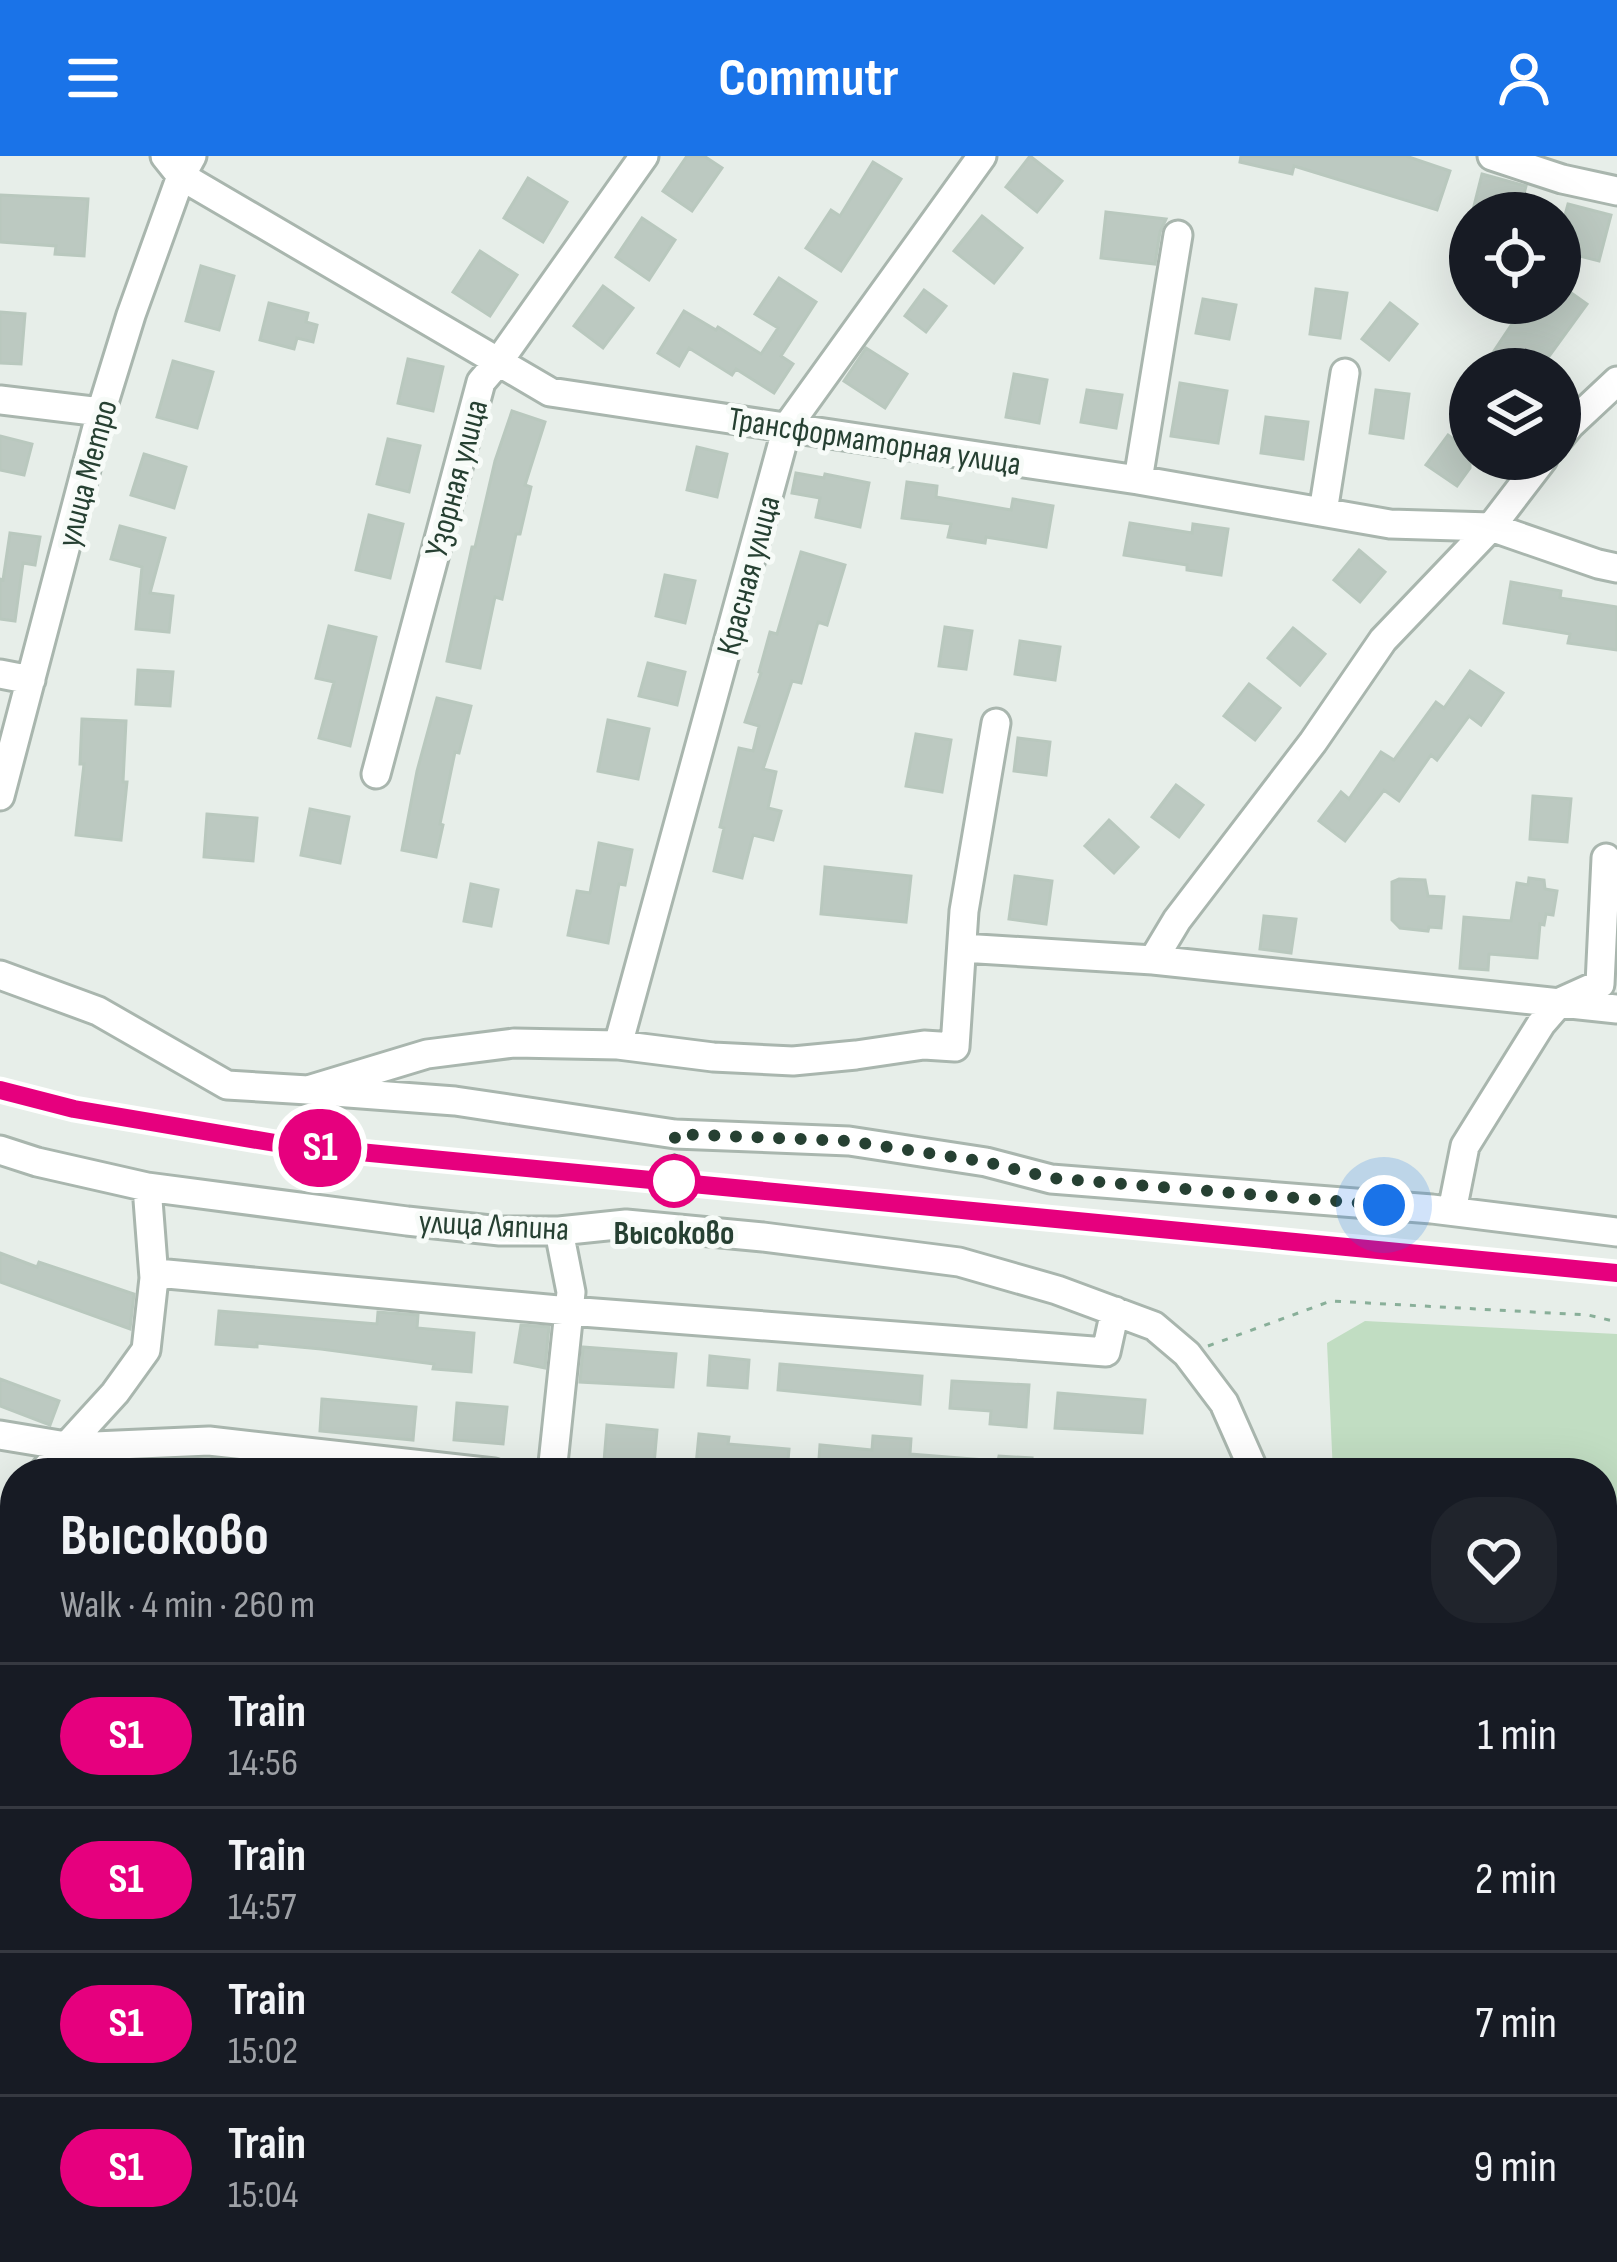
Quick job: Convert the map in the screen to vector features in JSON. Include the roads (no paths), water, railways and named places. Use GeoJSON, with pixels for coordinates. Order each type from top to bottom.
{"type":"FeatureCollection","features":[{"type":"Feature","properties":{"kind":"street","name":"Узорная улица"},"geometry":{"type":"LineString","coordinates":[[376,774],[481,382],[644,156]]}},
{"type":"Feature","properties":{"kind":"street","name":"Красная улица"},"geometry":{"type":"LineString","coordinates":[[618,1046],[788,427],[982,156]]}},
{"type":"Feature","properties":{"kind":"street"},"geometry":{"type":"LineString","coordinates":[[1492,156],[1617,191]]}},
{"type":"Feature","properties":{"kind":"street","name":"Трансформаторная улица"},"geometry":{"type":"LineString","coordinates":[[179,163],[550,392],[1138,480],[1390,524],[1491,526],[1617,568]]}},
{"type":"Feature","properties":{"kind":"street","name":"улица Метро"},"geometry":{"type":"LineString","coordinates":[[0,796],[101,412],[179,163]]}},
{"type":"Feature","properties":{"kind":"street"},"geometry":{"type":"LineString","coordinates":[[1138,480],[1178,235]]}},
{"type":"Feature","properties":{"kind":"street"},"geometry":{"type":"LineString","coordinates":[[1323,512],[1345,373]]}},
{"type":"Feature","properties":{"kind":"street"},"geometry":{"type":"LineString","coordinates":[[1581,414],[1617,381]]}},
{"type":"Feature","properties":{"kind":"street"},"geometry":{"type":"LineString","coordinates":[[0,400],[101,412]]}},
{"type":"Feature","properties":{"kind":"street"},"geometry":{"type":"LineString","coordinates":[[1153,960],[1177,920],[1383,640],[1491,526],[1527,480]]}},
{"type":"Feature","properties":{"kind":"street"},"geometry":{"type":"LineString","coordinates":[[0,674],[31,680]]}},
{"type":"Feature","properties":{"kind":"street"},"geometry":{"type":"LineString","coordinates":[[308,1090],[427,1054],[514,1043],[618,1046],[793,1061],[924,1045],[955,1047],[964,911],[996,723]]}},
{"type":"Feature","properties":{"kind":"street"},"geometry":{"type":"LineString","coordinates":[[1452,1211],[1465,1146],[1541,1024],[1560,1002],[1600,984],[1606,858]]}},
{"type":"Feature","properties":{"kind":"street"},"geometry":{"type":"LineString","coordinates":[[962,948],[1153,960],[1617,1009]]}},
{"type":"Feature","properties":{"kind":"street"},"geometry":{"type":"LineString","coordinates":[[0,975],[98,1011],[226,1085],[455,1101],[675,1134],[849,1141],[986,1162],[1051,1178],[1452,1211],[1617,1232]]}},
{"type":"Feature","properties":{"kind":"street","name":"улица Ляпина"},"geometry":{"type":"LineString","coordinates":[[0,1150],[147,1187],[500,1231],[559,1232],[626,1224],[959,1262],[1057,1290],[1154,1326],[1187,1354],[1224,1403],[1248,1458]]}},
{"type":"Feature","properties":{"kind":"street"},"geometry":{"type":"LineString","coordinates":[[55,1458],[115,1394],[146,1350],[154,1278],[147,1187]]}},
{"type":"Feature","properties":{"kind":"street"},"geometry":{"type":"LineString","coordinates":[[554,1458],[572,1292],[559,1232]]}},
{"type":"Feature","properties":{"kind":"street"},"geometry":{"type":"LineString","coordinates":[[154,1278],[167,1274],[1106,1352],[1115,1311]]}},
{"type":"Feature","properties":{"kind":"street"},"geometry":{"type":"LineString","coordinates":[[0,1435],[65,1446],[209,1441],[360,1458]]}},
{"type":"Feature","properties":{"kind":"railway"},"geometry":{"type":"LineString","coordinates":[[0,1090],[74,1109],[287,1145],[1617,1273]]}},
{"type":"Feature","properties":{"kind":"train","name":"S1"},"geometry":{"type":"LineString","coordinates":[[0,1090],[74,1109],[287,1145],[1617,1273]]}},
{"type":"Feature","properties":{"kind":"place","name":"Высоково"},"geometry":{"type":"Point","coordinates":[674,1181]}}]}
